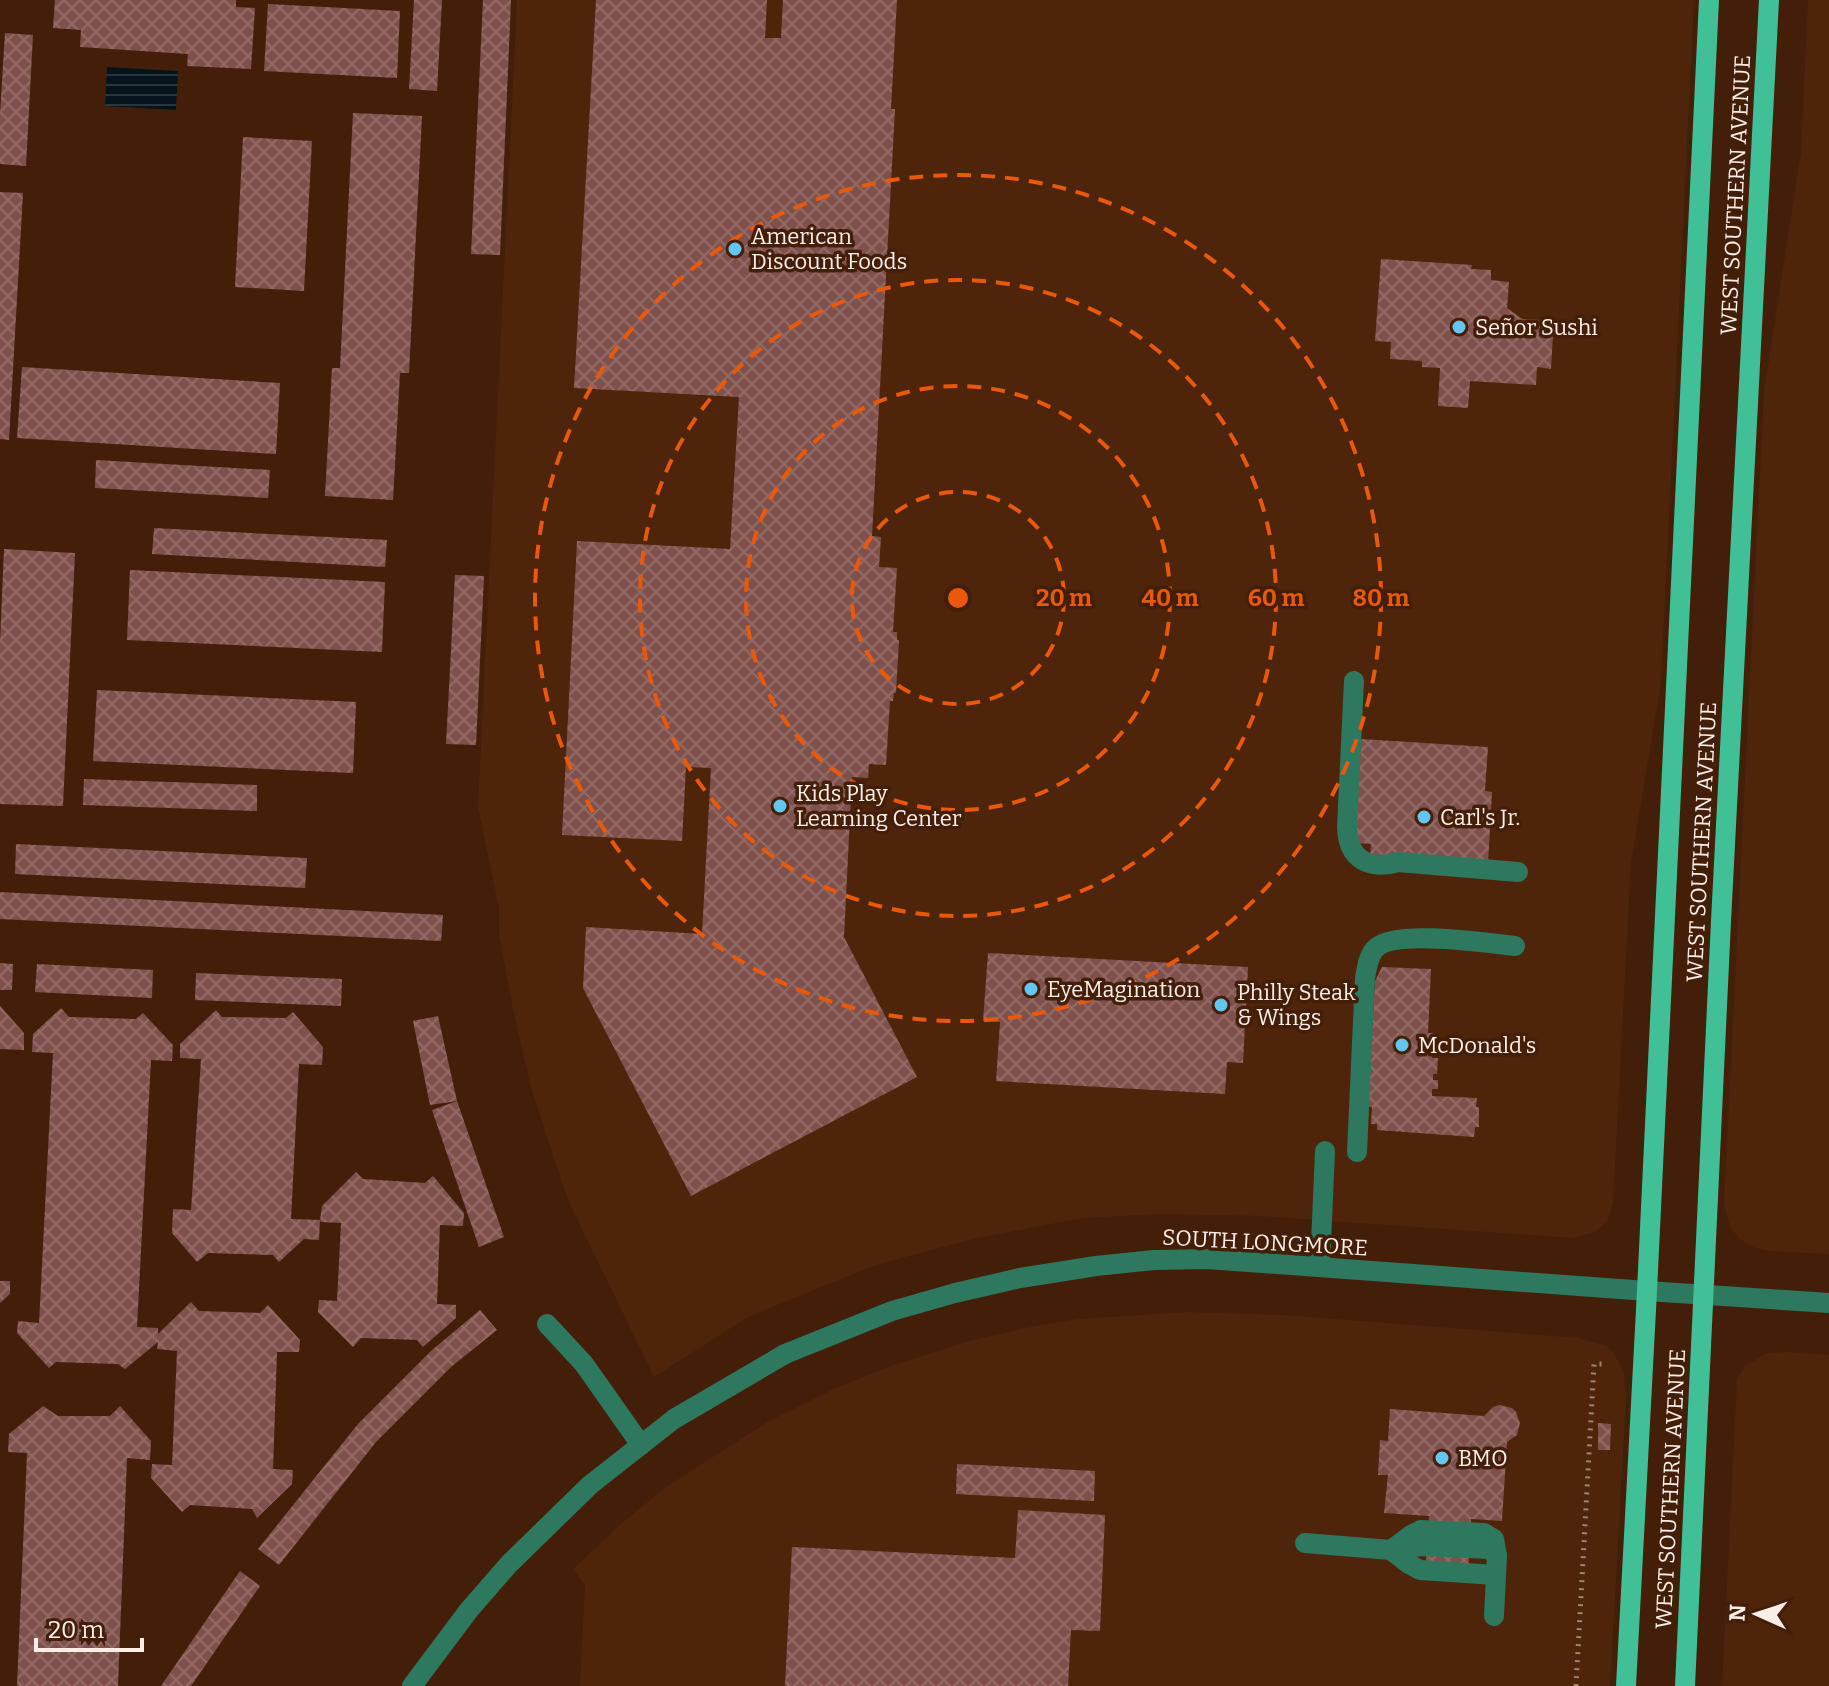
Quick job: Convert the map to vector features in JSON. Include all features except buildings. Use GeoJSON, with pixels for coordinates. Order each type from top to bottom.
{"type":"FeatureCollection","features":[{"type":"Feature","properties":{"kind":"main road","name":"WEST SOUTHERN AVENUE"},"geometry":{"type":"LineString","coordinates":[[1626,1686],[1709,0]]}},
{"type":"Feature","properties":{"kind":"main road","name":"WEST SOUTHERN AVENUE"},"geometry":{"type":"LineString","coordinates":[[1685,1686],[1769,0]]}},
{"type":"Feature","properties":{"kind":"street"},"geometry":{"type":"LineString","coordinates":[[1354,681],[1347,827],[1348,841],[1355,854],[1378,866],[1398,862],[1518,872]]}},
{"type":"Feature","properties":{"kind":"street"},"geometry":{"type":"LineString","coordinates":[[1357,1152],[1365,978],[1369,958],[1376,946],[1394,940],[1419,938],[1515,946]]}},
{"type":"Feature","properties":{"kind":"street"},"geometry":{"type":"LineString","coordinates":[[1320,1267],[1325,1151]]}},
{"type":"Feature","properties":{"kind":"street","name":"SOUTH LONGMORE"},"geometry":{"type":"LineString","coordinates":[[412,1686],[469,1610],[509,1564],[590,1485],[674,1419],[785,1354],[892,1311],[955,1293],[1020,1278],[1096,1266],[1207,1259],[1829,1303]]}},
{"type":"Feature","properties":{"kind":"street"},"geometry":{"type":"LineString","coordinates":[[547,1324],[584,1364],[641,1445]]}},
{"type":"Feature","properties":{"kind":"street"},"geometry":{"type":"LineString","coordinates":[[1305,1543],[1391,1550],[1421,1546],[1489,1549],[1497,1566],[1494,1616]]}},
{"type":"Feature","properties":{"kind":"path"},"geometry":{"type":"LineString","coordinates":[[1576,1686],[1594,1364],[1606,1364]]}},
{"type":"Feature","properties":{"kind":"shaded area"},"geometry":{"type":"Polygon","coordinates":[[[517,0],[1694,0],[1661,683],[1631,862],[1613,1203],[1608,1220],[1595,1232],[1573,1238],[1261,1216],[1160,1214],[1083,1218],[972,1239],[876,1265],[748,1317],[654,1377],[568,1200],[531,1088],[511,1000],[499,934],[499,908],[478,807],[517,0]]]}},
{"type":"Feature","properties":{"kind":"shaded area"},"geometry":{"type":"Polygon","coordinates":[[[1808,0],[1829,0],[1829,1254],[1755,1248],[1739,1238],[1730,1227],[1724,1205],[1764,391],[1801,152],[1808,0]]]}},
{"type":"Feature","properties":{"kind":"shaded area"},"geometry":{"type":"Polygon","coordinates":[[[107,67],[178,71],[176,110],[105,106],[107,67]]]}},
{"type":"Feature","properties":{"kind":"shaded area"},"geometry":{"type":"Polygon","coordinates":[[[1188,1312],[1284,1315],[1579,1338],[1606,1346],[1614,1353],[1624,1373],[1626,1398],[1610,1686],[580,1686],[585,1585],[573,1569],[666,1487],[769,1421],[834,1389],[891,1366],[969,1341],[1077,1319],[1188,1312]]]}},
{"type":"Feature","properties":{"kind":"shaded area"},"geometry":{"type":"Polygon","coordinates":[[[1767,1353],[1829,1355],[1829,1686],[1722,1686],[1737,1380],[1745,1366],[1767,1353]]]}},
{"type":"Feature","properties":{"kind":"place","name":"American Discount Foods"},"geometry":{"type":"Point","coordinates":[735,249]}},
{"type":"Feature","properties":{"kind":"place","name":"Señor Sushi"},"geometry":{"type":"Point","coordinates":[1459,327]}},
{"type":"Feature","properties":{"kind":"place","name":"Kids Play Learning Center"},"geometry":{"type":"Point","coordinates":[780,806]}},
{"type":"Feature","properties":{"kind":"place","name":"Carl's Jr."},"geometry":{"type":"Point","coordinates":[1424,817]}},
{"type":"Feature","properties":{"kind":"place","name":"EyeMagination"},"geometry":{"type":"Point","coordinates":[1031,989]}},
{"type":"Feature","properties":{"kind":"place","name":"Philly Steak & Wings"},"geometry":{"type":"Point","coordinates":[1221,1005]}},
{"type":"Feature","properties":{"kind":"place","name":"McDonald's"},"geometry":{"type":"Point","coordinates":[1402,1045]}},
{"type":"Feature","properties":{"kind":"place","name":"BMO"},"geometry":{"type":"Point","coordinates":[1442,1458]}}]}
